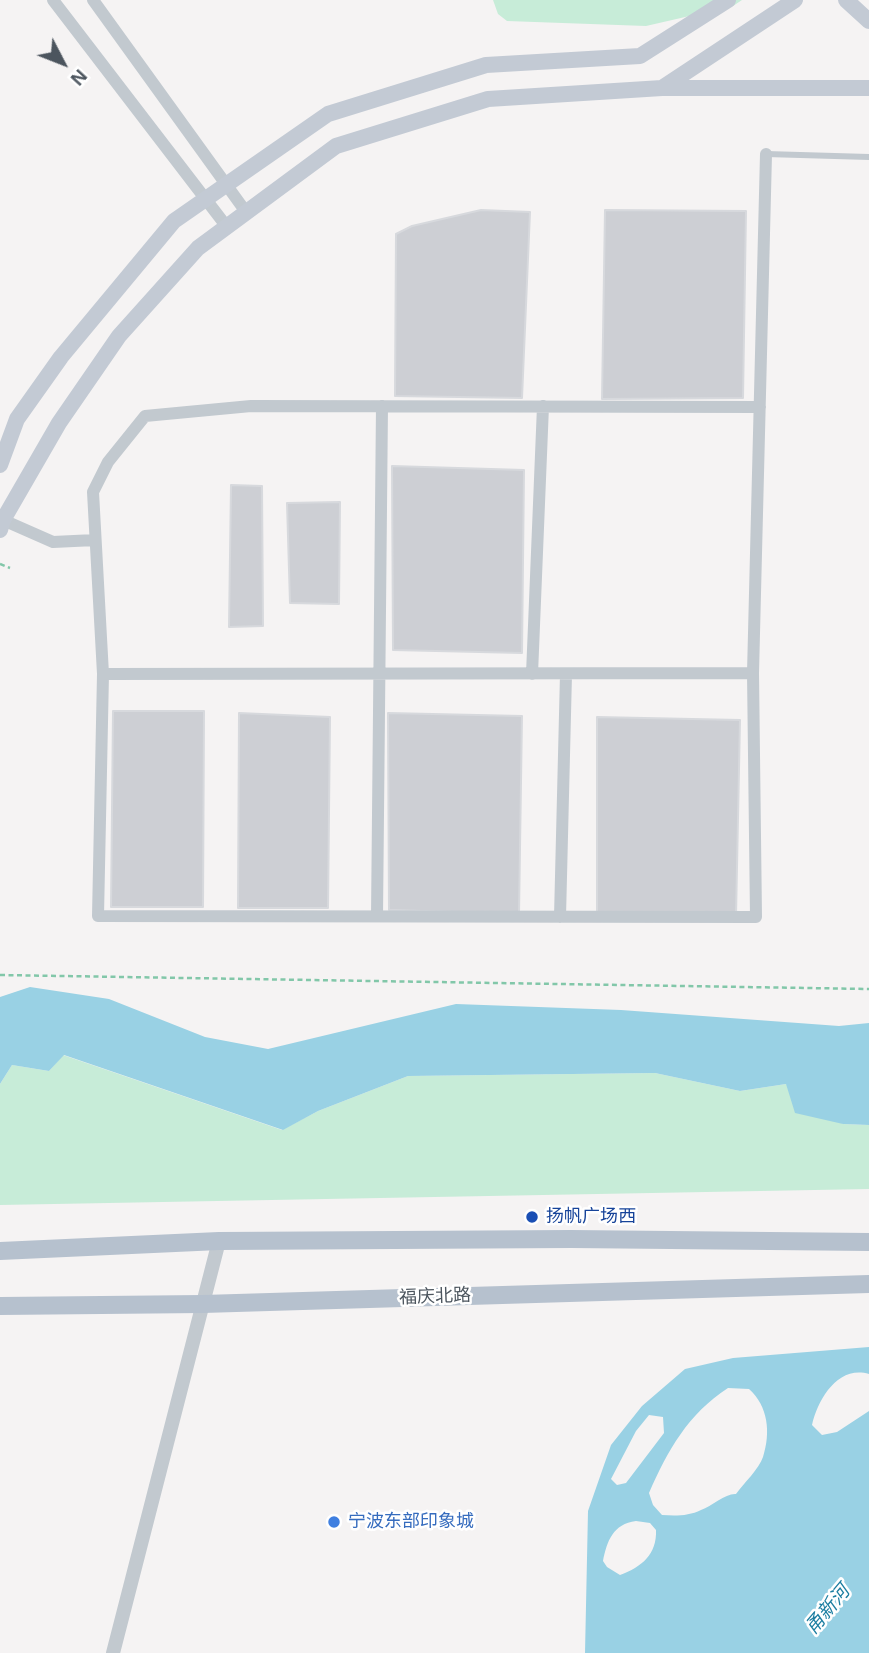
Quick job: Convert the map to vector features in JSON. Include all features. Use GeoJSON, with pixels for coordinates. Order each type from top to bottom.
{"type":"FeatureCollection","features":[{"type":"Feature","properties":{"kind":"main road"},"geometry":{"type":"LineString","coordinates":[[0,465],[17,419],[61,357],[174,221],[328,114],[486,65],[640,56],[728,0]]}},
{"type":"Feature","properties":{"kind":"main road"},"geometry":{"type":"LineString","coordinates":[[662,88],[795,0]]}},
{"type":"Feature","properties":{"kind":"main road"},"geometry":{"type":"LineString","coordinates":[[846,0],[869,21]]}},
{"type":"Feature","properties":{"kind":"main road"},"geometry":{"type":"LineString","coordinates":[[1,525],[59,423],[119,336],[198,248],[336,146],[488,99],[662,88],[869,88]]}},
{"type":"Feature","properties":{"kind":"main road"},"geometry":{"type":"LineString","coordinates":[[0,1251],[219,1241],[571,1238],[869,1242]]}},
{"type":"Feature","properties":{"kind":"main road","name":"福庆北路"},"geometry":{"type":"LineString","coordinates":[[0,1306],[203,1304],[869,1284]]}},
{"type":"Feature","properties":{"kind":"street"},"geometry":{"type":"LineString","coordinates":[[53,0],[227,228]]}},
{"type":"Feature","properties":{"kind":"street"},"geometry":{"type":"LineString","coordinates":[[93,0],[246,212]]}},
{"type":"Feature","properties":{"kind":"street"},"geometry":{"type":"LineString","coordinates":[[760,407],[251,406],[145,416],[108,462],[93,492],[103,674],[98,916],[756,917],[753,673],[760,407],[766,154]]}},
{"type":"Feature","properties":{"kind":"street"},"geometry":{"type":"LineString","coordinates":[[377,916],[382,406]]}},
{"type":"Feature","properties":{"kind":"street"},"geometry":{"type":"LineString","coordinates":[[532,674],[543,406]]}},
{"type":"Feature","properties":{"kind":"street"},"geometry":{"type":"LineString","coordinates":[[1,525],[53,542],[95,540]]}},
{"type":"Feature","properties":{"kind":"street"},"geometry":{"type":"LineString","coordinates":[[103,674],[753,673]]}},
{"type":"Feature","properties":{"kind":"street"},"geometry":{"type":"LineString","coordinates":[[560,917],[566,674]]}},
{"type":"Feature","properties":{"kind":"street"},"geometry":{"type":"LineString","coordinates":[[113,1653],[219,1241]]}},
{"type":"Feature","properties":{"kind":"lane"},"geometry":{"type":"LineString","coordinates":[[766,154],[869,157]]}},
{"type":"Feature","properties":{"kind":"path"},"geometry":{"type":"LineString","coordinates":[[0,564],[10,568]]}},
{"type":"Feature","properties":{"kind":"path"},"geometry":{"type":"LineString","coordinates":[[0,975],[869,989]]}},
{"type":"Feature","properties":{"kind":"green space"},"geometry":{"type":"Polygon","coordinates":[[[493,0],[742,0],[733,6],[646,26],[507,21],[498,14],[493,0]]]}},
{"type":"Feature","properties":{"kind":"green space"},"geometry":{"type":"Polygon","coordinates":[[[63,1055],[282,1130],[318,1111],[408,1076],[655,1073],[740,1091],[786,1084],[843,1124],[869,1125],[869,1189],[0,1205],[0,1084],[12,1065],[49,1071],[63,1055]]]}},
{"type":"Feature","properties":{"kind":"water"},"geometry":{"type":"Polygon","coordinates":[[[30,987],[109,999],[205,1037],[268,1049],[456,1004],[621,1010],[839,1026],[869,1023],[869,1125],[843,1124],[795,1113],[786,1084],[740,1091],[655,1073],[408,1076],[318,1111],[283,1130],[64,1055],[49,1071],[12,1065],[0,1084],[0,997],[30,987]]]}},
{"type":"Feature","properties":{"kind":"water","name":"甬新河"},"geometry":{"type":"Polygon","coordinates":[[[869,1347],[869,1374],[848,1375],[831,1386],[819,1405],[812,1425],[822,1435],[837,1432],[869,1411],[869,1653],[585,1653],[588,1511],[611,1445],[642,1406],[685,1369],[733,1358],[869,1347]],[[728,1388],[690,1421],[681,1434],[649,1493],[653,1505],[662,1515],[692,1513],[736,1494],[761,1462],[767,1429],[764,1411],[755,1396],[749,1389],[728,1388]],[[649,1415],[636,1431],[611,1479],[617,1485],[626,1483],[664,1433],[663,1417],[649,1415]],[[628,1523],[612,1535],[603,1561],[620,1575],[647,1558],[656,1538],[656,1530],[650,1523],[628,1523]]]}},
{"type":"Feature","properties":{"kind":"building"},"geometry":{"type":"Polygon","coordinates":[[[481,210],[530,212],[522,398],[395,396],[396,234],[412,226],[481,210]]]}},
{"type":"Feature","properties":{"kind":"building"},"geometry":{"type":"Polygon","coordinates":[[[605,210],[746,211],[743,398],[602,399],[605,210]]]}},
{"type":"Feature","properties":{"kind":"building"},"geometry":{"type":"Polygon","coordinates":[[[392,466],[524,470],[522,653],[393,650],[392,466]]]}},
{"type":"Feature","properties":{"kind":"building"},"geometry":{"type":"Polygon","coordinates":[[[231,485],[262,486],[263,626],[229,627],[231,485]]]}},
{"type":"Feature","properties":{"kind":"building"},"geometry":{"type":"Polygon","coordinates":[[[340,502],[339,604],[290,603],[287,503],[340,502]]]}},
{"type":"Feature","properties":{"kind":"building"},"geometry":{"type":"Polygon","coordinates":[[[113,711],[204,711],[203,907],[111,907],[113,711]]]}},
{"type":"Feature","properties":{"kind":"building"},"geometry":{"type":"Polygon","coordinates":[[[239,713],[330,717],[328,908],[238,908],[239,713]]]}},
{"type":"Feature","properties":{"kind":"building"},"geometry":{"type":"Polygon","coordinates":[[[388,713],[522,716],[519,914],[389,910],[388,713]]]}},
{"type":"Feature","properties":{"kind":"building"},"geometry":{"type":"Polygon","coordinates":[[[597,717],[740,720],[736,916],[597,914],[597,717]]]}},
{"type":"Feature","properties":{"kind":"place","name":"扬帆广场西"},"geometry":{"type":"Point","coordinates":[532,1217]}},
{"type":"Feature","properties":{"kind":"place","name":"宁波东部印象城"},"geometry":{"type":"Point","coordinates":[334,1522]}}]}
